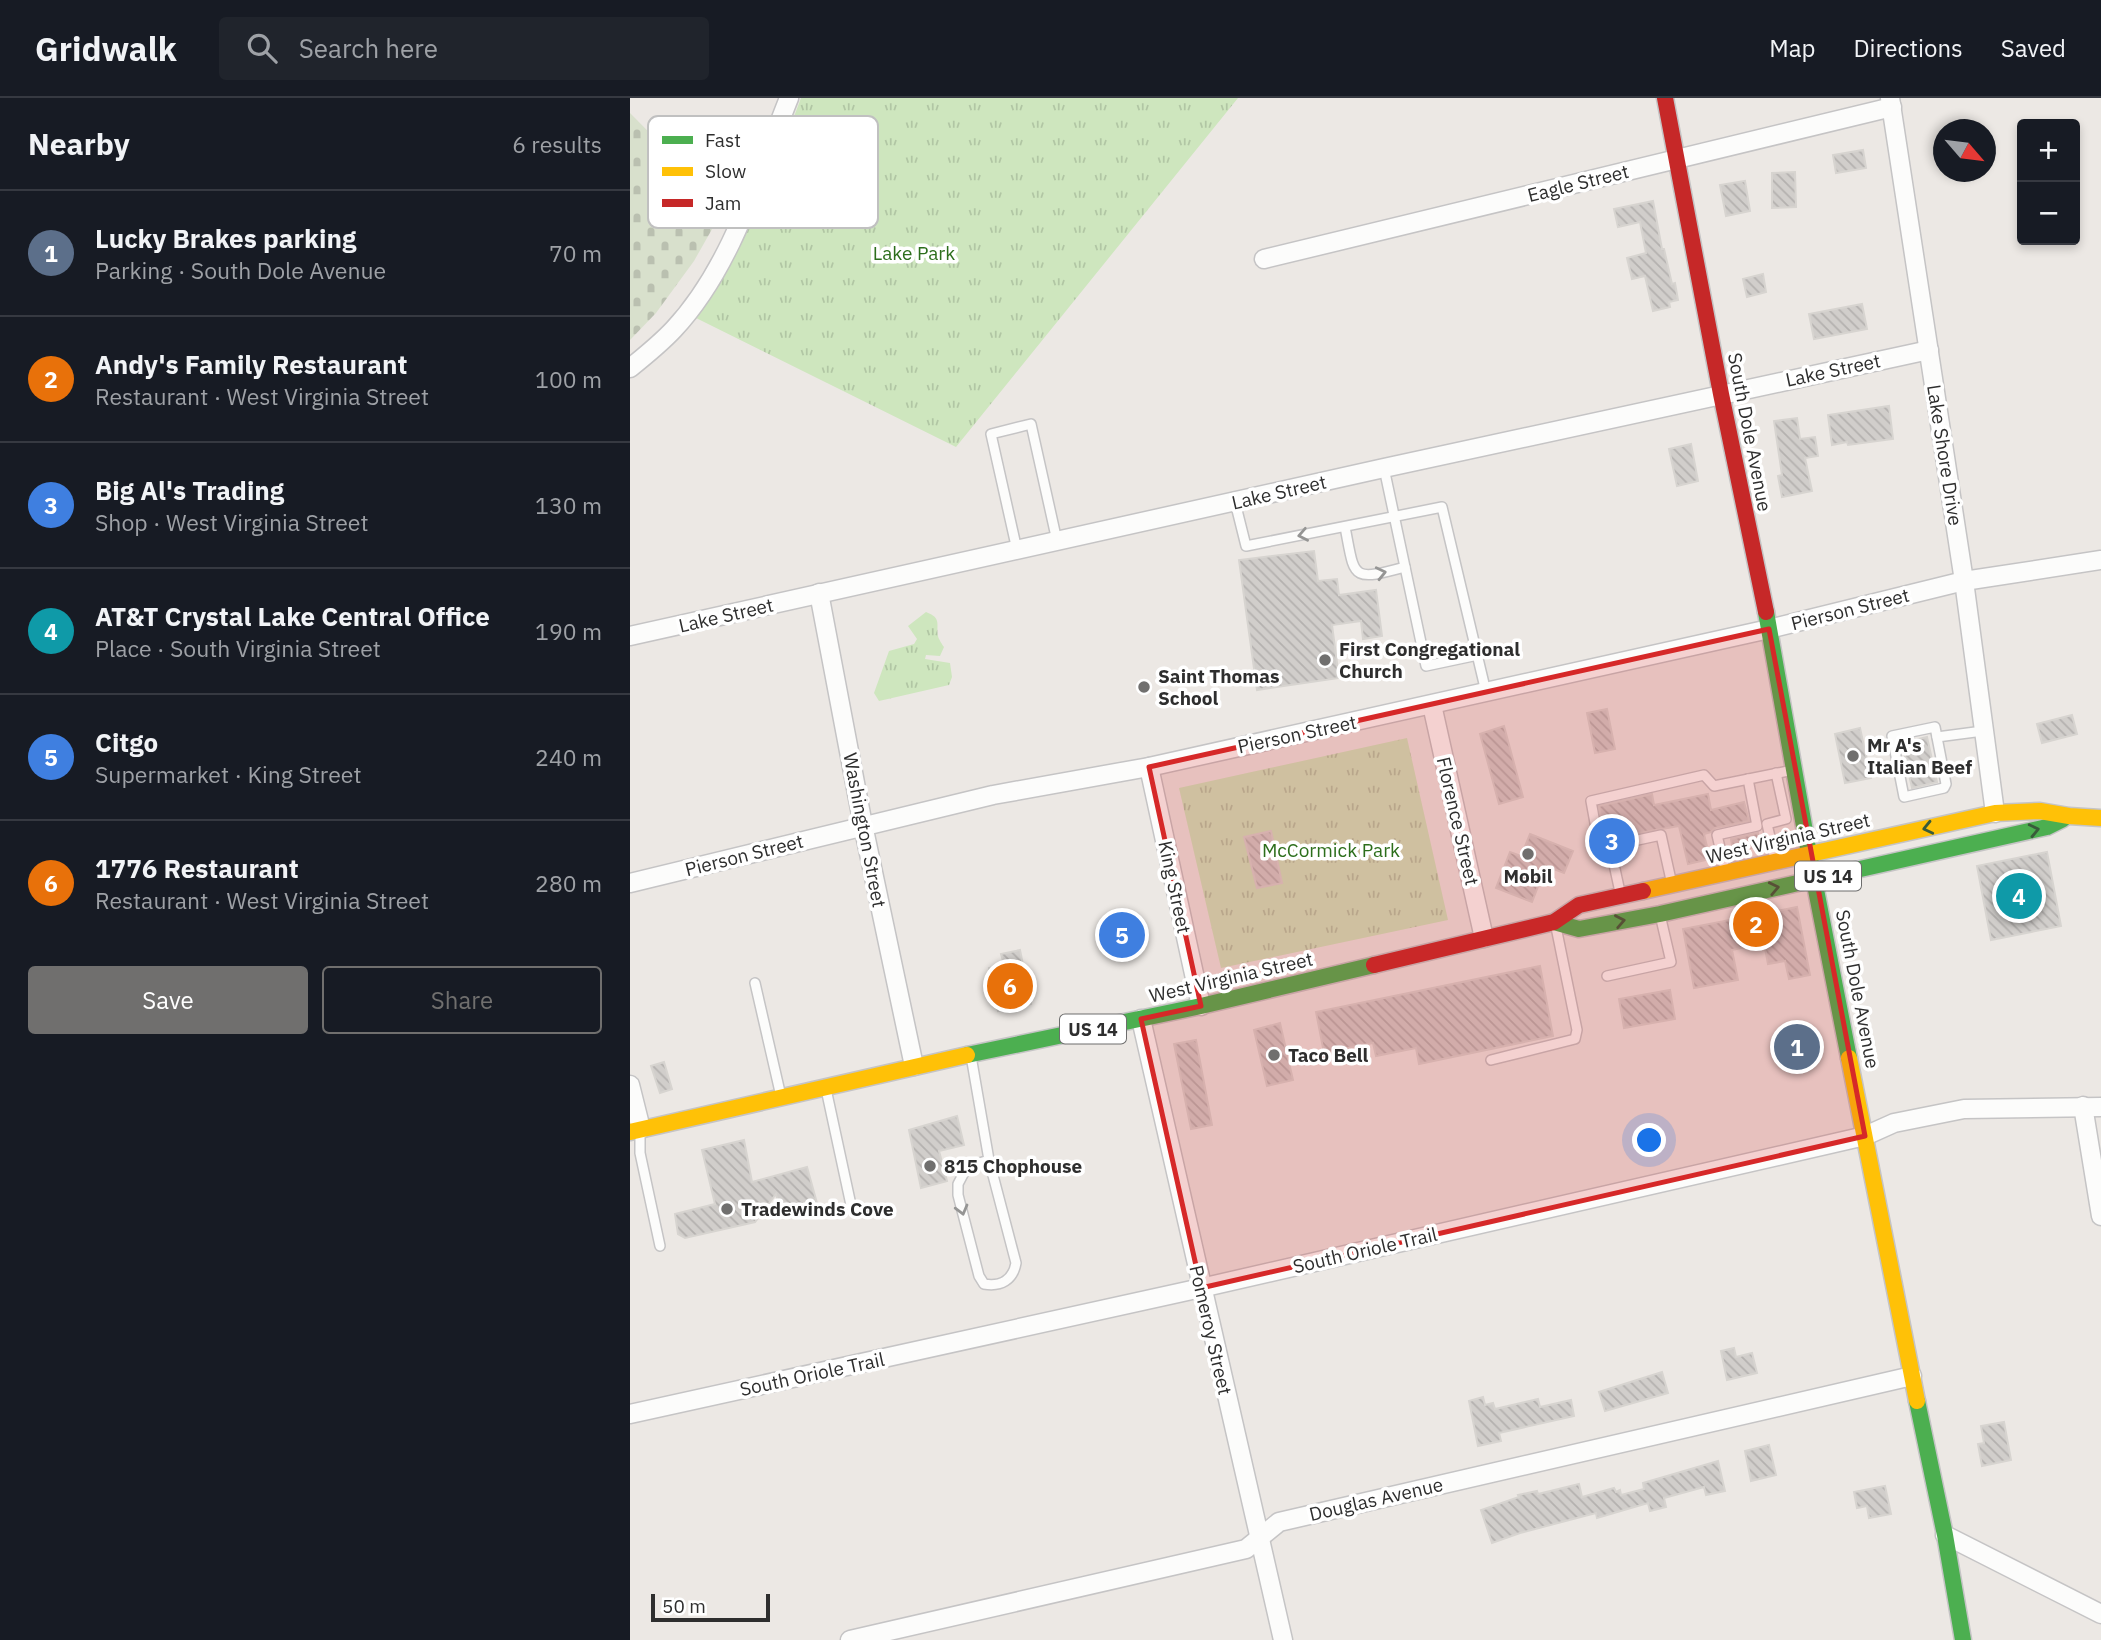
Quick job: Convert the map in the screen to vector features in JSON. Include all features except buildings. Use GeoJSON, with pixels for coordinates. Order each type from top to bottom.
{"type":"FeatureCollection","features":[{"type":"Feature","properties":{"kind":"main road","name":"South Dole Avenue"},"geometry":{"type":"LineString","coordinates":[[1665,98],[1769,629],[1809,854],[1945,1535],[1963,1640]]}},
{"type":"Feature","properties":{"kind":"main road","name":"US 14"},"geometry":{"type":"LineString","coordinates":[[1995,813],[2040,811],[2101,818]]}},
{"type":"Feature","properties":{"kind":"main road","name":"West Virginia Street"},"geometry":{"type":"LineString","coordinates":[[635,1130],[914,1066],[1201,1006],[1555,922],[1579,905],[1995,813]]}},
{"type":"Feature","properties":{"kind":"main road","name":"West Virginia Street"},"geometry":{"type":"LineString","coordinates":[[1555,922],[1579,929],[1660,914],[2047,827],[2068,816]]}},
{"type":"Feature","properties":{"kind":"main road"},"geometry":{"type":"LineString","coordinates":[[1655,889],[1660,914]]}},
{"type":"Feature","properties":{"kind":"street"},"geometry":{"type":"LineString","coordinates":[[782,116],[789,98]]}},
{"type":"Feature","properties":{"kind":"street","name":"Eagle Street"},"geometry":{"type":"LineString","coordinates":[[1264,259],[1677,159],[1891,102]]}},
{"type":"Feature","properties":{"kind":"street","name":"Lake Shore Drive"},"geometry":{"type":"LineString","coordinates":[[1891,102],[1964,581],[1995,813]]}},
{"type":"Feature","properties":{"kind":"street"},"geometry":{"type":"LineString","coordinates":[[630,368],[674,329],[693,306],[727,250],[737,228]]}},
{"type":"Feature","properties":{"kind":"street","name":"Lake Street"},"geometry":{"type":"LineString","coordinates":[[630,636],[1929,350]]}},
{"type":"Feature","properties":{"kind":"street","name":"Pierson Street"},"geometry":{"type":"LineString","coordinates":[[630,883],[993,795],[1149,767],[1432,705],[1769,629],[1964,581],[2101,560]]}},
{"type":"Feature","properties":{"kind":"street","name":"Washington Street"},"geometry":{"type":"LineString","coordinates":[[819,593],[863,825],[914,1066]]}},
{"type":"Feature","properties":{"kind":"street","name":"Florence Street"},"geometry":{"type":"LineString","coordinates":[[1432,705],[1484,938]]}},
{"type":"Feature","properties":{"kind":"street","name":"King Street"},"geometry":{"type":"LineString","coordinates":[[1149,767],[1201,1006]]}},
{"type":"Feature","properties":{"kind":"street","name":"Pomeroy Street"},"geometry":{"type":"LineString","coordinates":[[1141,1019],[1283,1640]]}},
{"type":"Feature","properties":{"kind":"street"},"geometry":{"type":"LineString","coordinates":[[630,1085],[635,1130]]}},
{"type":"Feature","properties":{"kind":"street"},"geometry":{"type":"LineString","coordinates":[[2083,1106],[2101,1216]]}},
{"type":"Feature","properties":{"kind":"street","name":"South Oriole Trail"},"geometry":{"type":"LineString","coordinates":[[630,1414],[1201,1288],[1866,1136],[1894,1123],[1964,1109],[2101,1107]]}},
{"type":"Feature","properties":{"kind":"street","name":"Douglas Avenue"},"geometry":{"type":"LineString","coordinates":[[850,1640],[1246,1549],[1279,1522],[1912,1376]]}},
{"type":"Feature","properties":{"kind":"street"},"geometry":{"type":"LineString","coordinates":[[1945,1535],[2101,1614]]}},
{"type":"Feature","properties":{"kind":"lane"},"geometry":{"type":"LineString","coordinates":[[1017,550],[991,434],[1031,424],[1058,541]]}},
{"type":"Feature","properties":{"kind":"lane"},"geometry":{"type":"LineString","coordinates":[[1384,468],[1426,666],[1478,655]]}},
{"type":"Feature","properties":{"kind":"lane"},"geometry":{"type":"LineString","coordinates":[[1235,502],[1246,546],[1442,507],[1486,692]]}},
{"type":"Feature","properties":{"kind":"lane"},"geometry":{"type":"LineString","coordinates":[[1345,527],[1352,566],[1358,573],[1374,576],[1405,567]]}},
{"type":"Feature","properties":{"kind":"lane"},"geometry":{"type":"LineString","coordinates":[[1935,727],[1937,737],[1946,784],[1944,788],[1904,797],[1892,736],[1935,727]]}},
{"type":"Feature","properties":{"kind":"lane"},"geometry":{"type":"LineString","coordinates":[[1937,737],[1983,731]]}},
{"type":"Feature","properties":{"kind":"lane"},"geometry":{"type":"LineString","coordinates":[[1672,885],[1661,835],[1610,846],[1599,845],[1591,801],[1704,775],[1714,786],[1794,770]]}},
{"type":"Feature","properties":{"kind":"lane"},"geometry":{"type":"LineString","coordinates":[[1776,773],[1786,819]]}},
{"type":"Feature","properties":{"kind":"lane"},"geometry":{"type":"LineString","coordinates":[[1748,779],[1776,862]]}},
{"type":"Feature","properties":{"kind":"lane"},"geometry":{"type":"LineString","coordinates":[[1726,873],[1717,835],[1803,817]]}},
{"type":"Feature","properties":{"kind":"lane"},"geometry":{"type":"LineString","coordinates":[[1610,846],[1622,896]]}},
{"type":"Feature","properties":{"kind":"lane"},"geometry":{"type":"LineString","coordinates":[[1607,976],[1671,962],[1660,914]]}},
{"type":"Feature","properties":{"kind":"lane"},"geometry":{"type":"LineString","coordinates":[[1491,1060],[1575,1039],[1577,1030],[1555,922]]}},
{"type":"Feature","properties":{"kind":"lane"},"geometry":{"type":"LineString","coordinates":[[755,983],[781,1097]]}},
{"type":"Feature","properties":{"kind":"lane"},"geometry":{"type":"LineString","coordinates":[[971,1055],[989,1160],[1016,1263],[1014,1273],[1008,1280],[992,1285],[984,1284],[979,1276],[958,1195],[958,1184],[967,1167],[989,1160]]}},
{"type":"Feature","properties":{"kind":"lane"},"geometry":{"type":"LineString","coordinates":[[825,1087],[851,1205]]}},
{"type":"Feature","properties":{"kind":"lane"},"geometry":{"type":"LineString","coordinates":[[635,1130],[660,1246]]}},
{"type":"Feature","properties":{"kind":"highlighted area"},"geometry":{"type":"Polygon","coordinates":[[[1769,629],[1865,1136],[1201,1288],[1141,1019],[1201,1006],[1149,767],[1769,629]]]}},
{"type":"Feature","properties":{"kind":"green space","name":"Lake Park"},"geometry":{"type":"Polygon","coordinates":[[[801,98],[1238,98],[956,447],[696,318],[741,228],[878,228],[878,116],[794,116],[801,98]]]}},
{"type":"Feature","properties":{"kind":"green space"},"geometry":{"type":"Polygon","coordinates":[[[630,113],[648,131],[648,228],[713,228],[694,261],[656,313],[630,340],[630,113]]]}},
{"type":"Feature","properties":{"kind":"green space"},"geometry":{"type":"Polygon","coordinates":[[[926,612],[936,619],[938,637],[944,647],[940,656],[926,655],[925,659],[950,663],[952,677],[949,685],[879,701],[874,693],[889,651],[914,644],[917,639],[908,626],[926,612]]]}},
{"type":"Feature","properties":{"kind":"green space","name":"McCormick Park"},"geometry":{"type":"Polygon","coordinates":[[[1407,738],[1448,920],[1221,968],[1179,788],[1407,738]]]}},
{"type":"Feature","properties":{"kind":"traffic: fast"},"geometry":{"type":"LineString","coordinates":[[1766,612],[1849,1058]]}},
{"type":"Feature","properties":{"kind":"traffic: fast"},"geometry":{"type":"LineString","coordinates":[[1554,922],[1579,929],[1660,914],[2047,827],[2063,819]]}},
{"type":"Feature","properties":{"kind":"traffic: fast"},"geometry":{"type":"LineString","coordinates":[[967,1055],[1201,1006],[1374,965]]}},
{"type":"Feature","properties":{"kind":"traffic: fast"},"geometry":{"type":"LineString","coordinates":[[1917,1401],[1945,1535],[1963,1640]]}},
{"type":"Feature","properties":{"kind":"traffic: slow"},"geometry":{"type":"LineString","coordinates":[[1643,891],[1995,813],[2040,811],[2101,818]]}},
{"type":"Feature","properties":{"kind":"traffic: slow"},"geometry":{"type":"LineString","coordinates":[[630,1132],[967,1055]]}},
{"type":"Feature","properties":{"kind":"traffic: slow"},"geometry":{"type":"LineString","coordinates":[[1849,1058],[1917,1401]]}},
{"type":"Feature","properties":{"kind":"traffic: jam"},"geometry":{"type":"LineString","coordinates":[[1665,98],[1721,394],[1766,612]]}},
{"type":"Feature","properties":{"kind":"traffic: jam"},"geometry":{"type":"LineString","coordinates":[[1374,965],[1554,922],[1579,905],[1643,891]]}},
{"type":"Feature","properties":{"kind":"place","name":"First Congregational Church"},"geometry":{"type":"Point","coordinates":[1325,660]}},
{"type":"Feature","properties":{"kind":"place","name":"Saint Thomas School"},"geometry":{"type":"Point","coordinates":[1144,687]}},
{"type":"Feature","properties":{"kind":"place","name":"Mr A's Italian Beef"},"geometry":{"type":"Point","coordinates":[1853,756]}},
{"type":"Feature","properties":{"kind":"place","name":"Big Al's Trading"},"geometry":{"type":"Point","coordinates":[1612,841]}},
{"type":"Feature","properties":{"kind":"place","name":"Mobil"},"geometry":{"type":"Point","coordinates":[1528,854]}},
{"type":"Feature","properties":{"kind":"place","name":"AT&T Crystal Lake Central Office"},"geometry":{"type":"Point","coordinates":[2019,896]}},
{"type":"Feature","properties":{"kind":"place","name":"Andy's Family Restaurant"},"geometry":{"type":"Point","coordinates":[1756,924]}},
{"type":"Feature","properties":{"kind":"place","name":"Citgo"},"geometry":{"type":"Point","coordinates":[1122,935]}},
{"type":"Feature","properties":{"kind":"place","name":"1776 Restaurant"},"geometry":{"type":"Point","coordinates":[1010,986]}},
{"type":"Feature","properties":{"kind":"place","name":"Lucky Brakes parking"},"geometry":{"type":"Point","coordinates":[1797,1047]}},
{"type":"Feature","properties":{"kind":"place","name":"Taco Bell"},"geometry":{"type":"Point","coordinates":[1274,1055]}},
{"type":"Feature","properties":{"kind":"place","name":"815 Chophouse"},"geometry":{"type":"Point","coordinates":[930,1166]}},
{"type":"Feature","properties":{"kind":"place","name":"Tradewinds Cove"},"geometry":{"type":"Point","coordinates":[727,1209]}}]}
